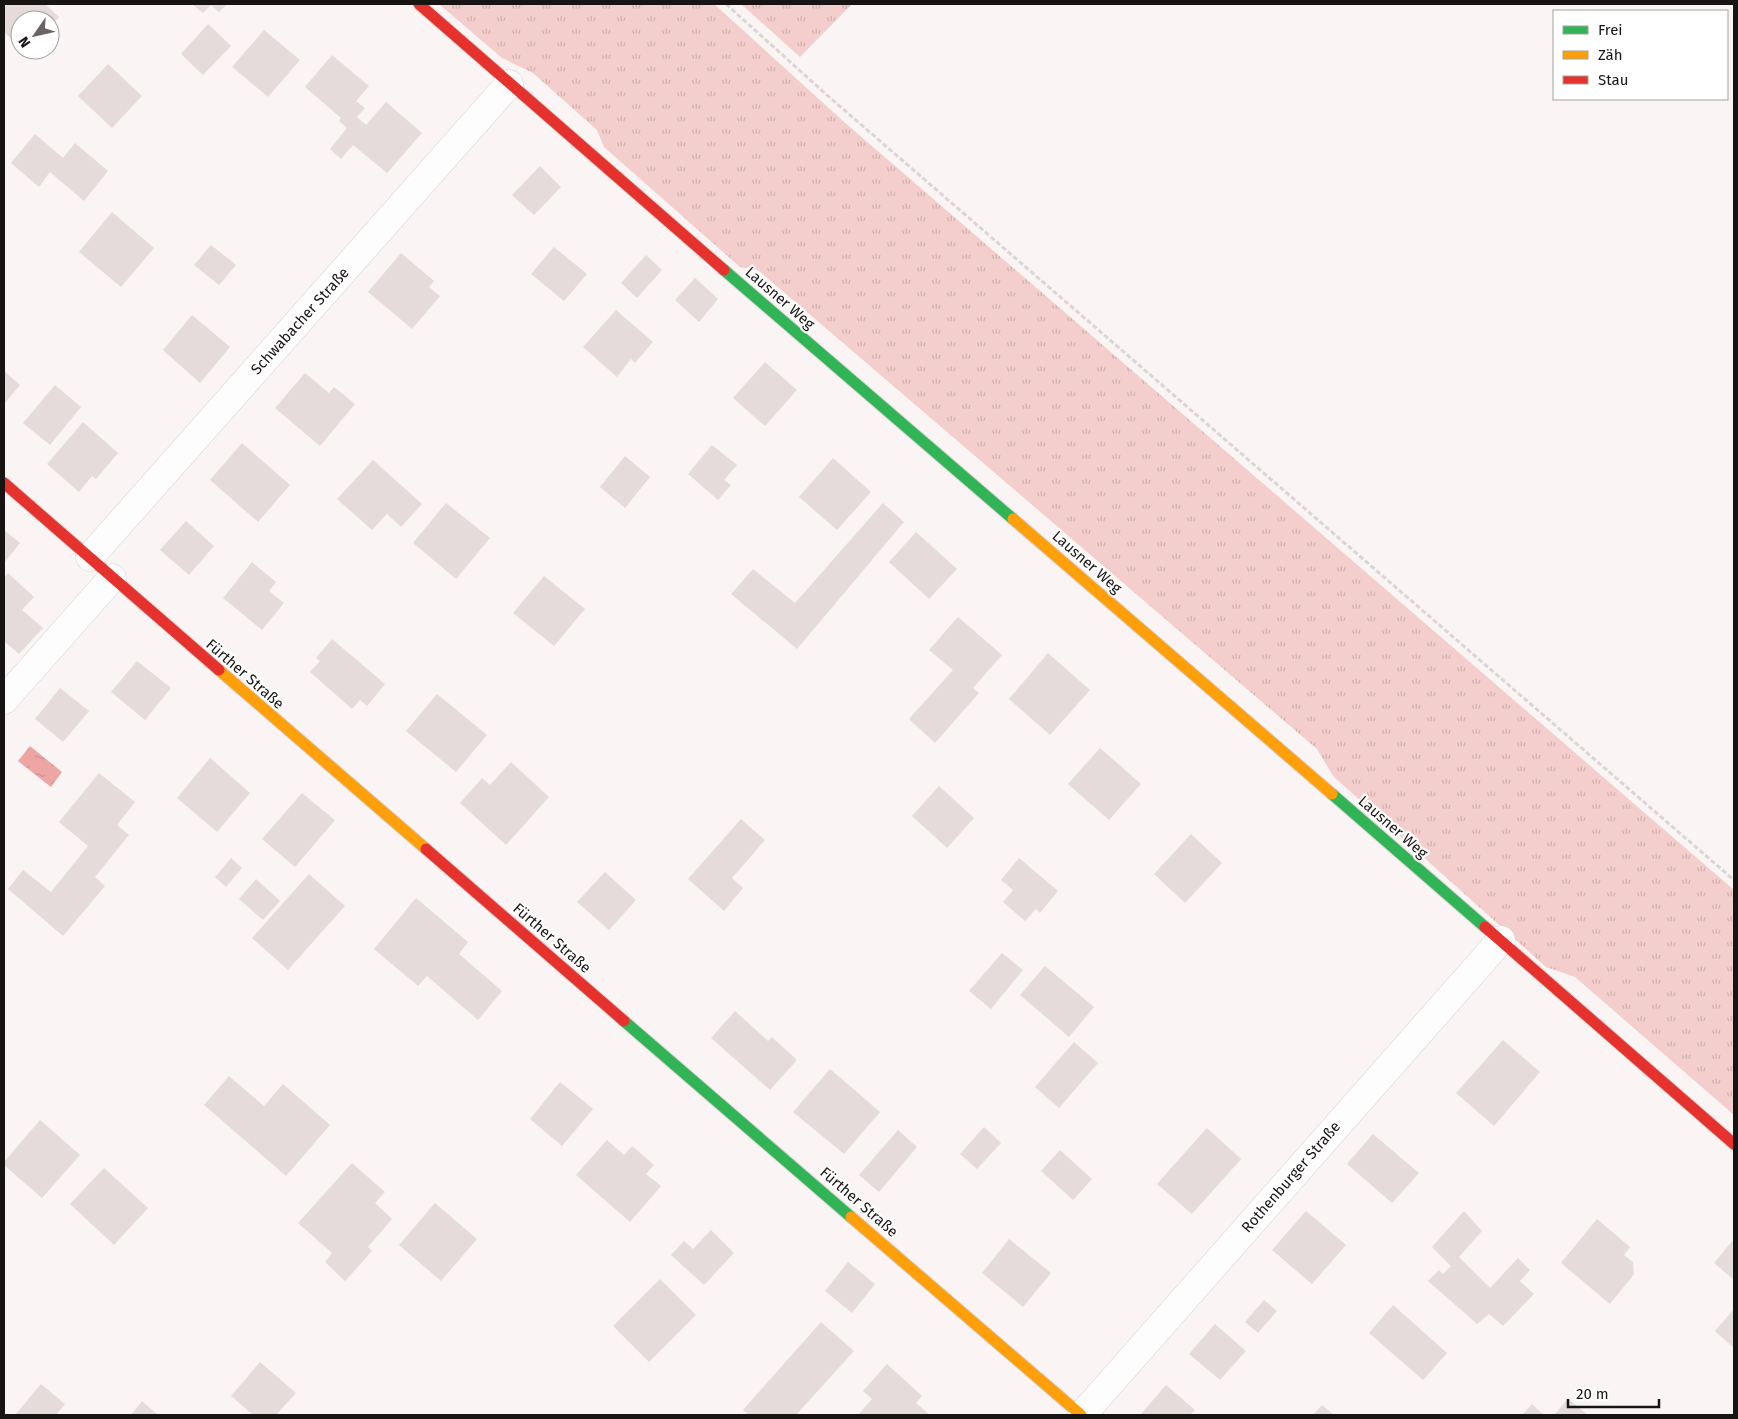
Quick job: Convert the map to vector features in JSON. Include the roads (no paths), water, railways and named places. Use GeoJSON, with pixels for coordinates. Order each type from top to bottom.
{"type":"FeatureCollection","features":[{"type":"Feature","properties":{"kind":"street","name":"Lausner Weg"},"geometry":{"type":"LineString","coordinates":[[419,4],[509,84],[1501,940],[1734,1144]]}},
{"type":"Feature","properties":{"kind":"street","name":"Schwabacher Straße"},"geometry":{"type":"LineString","coordinates":[[90,557],[509,84]]}},
{"type":"Feature","properties":{"kind":"street","name":"Fürther Straße"},"geometry":{"type":"LineString","coordinates":[[4,483],[1082,1415]]}},
{"type":"Feature","properties":{"kind":"street"},"geometry":{"type":"LineString","coordinates":[[4,700],[112,578]]}},
{"type":"Feature","properties":{"kind":"street","name":"Rothenburger Straße"},"geometry":{"type":"LineString","coordinates":[[1082,1415],[1501,940]]}},
{"type":"Feature","properties":{"kind":"water"},"geometry":{"type":"Polygon","coordinates":[[[30,746],[62,772],[51,787],[18,761],[30,746]]]}}]}
